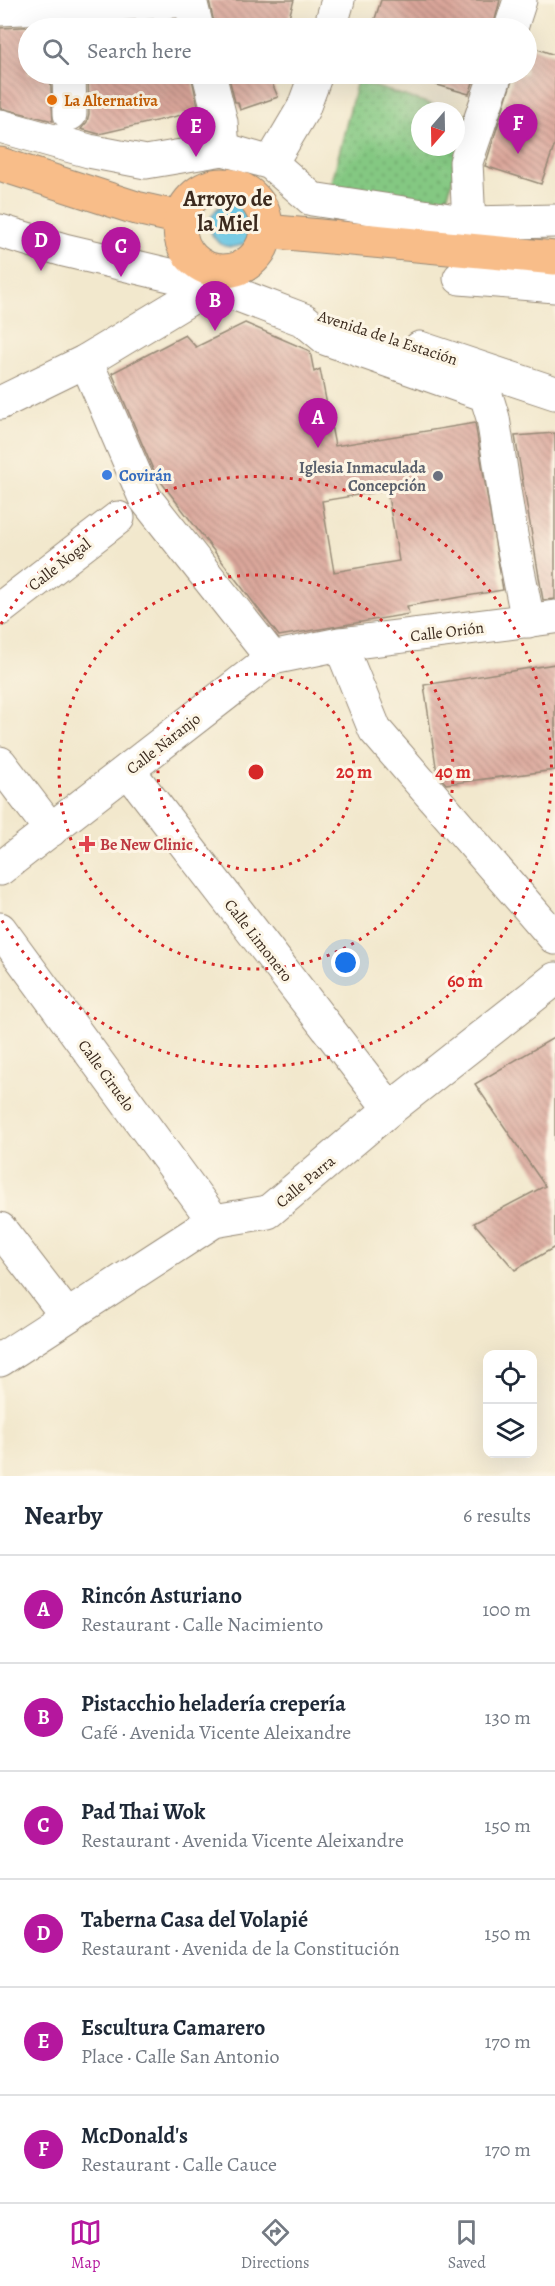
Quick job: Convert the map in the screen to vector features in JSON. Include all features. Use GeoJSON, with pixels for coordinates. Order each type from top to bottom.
{"type":"FeatureCollection","features":[{"type":"Feature","properties":{"kind":"main road"},"geometry":{"type":"LineString","coordinates":[[0,164],[136,208],[181,218]]}},
{"type":"Feature","properties":{"kind":"main road"},"geometry":{"type":"LineString","coordinates":[[222,185],[236,187],[259,203],[265,217],[266,231],[263,244],[256,256],[245,265],[219,275],[201,265],[183,245],[180,232],[181,218],[186,205],[196,194],[208,187],[222,185]]}},
{"type":"Feature","properties":{"kind":"main road"},"geometry":{"type":"LineString","coordinates":[[266,231],[555,258]]}},
{"type":"Feature","properties":{"kind":"street"},"geometry":{"type":"LineString","coordinates":[[190,0],[194,18]]}},
{"type":"Feature","properties":{"kind":"street"},"geometry":{"type":"LineString","coordinates":[[333,18],[338,0]]}},
{"type":"Feature","properties":{"kind":"street"},"geometry":{"type":"LineString","coordinates":[[0,9],[59,11],[177,1]]}},
{"type":"Feature","properties":{"kind":"street"},"geometry":{"type":"LineString","coordinates":[[69,84],[70,114]]}},
{"type":"Feature","properties":{"kind":"street"},"geometry":{"type":"LineString","coordinates":[[212,84],[221,122],[223,149]]}},
{"type":"Feature","properties":{"kind":"street"},"geometry":{"type":"LineString","coordinates":[[271,163],[303,109],[312,84]]}},
{"type":"Feature","properties":{"kind":"street"},"geometry":{"type":"LineString","coordinates":[[470,223],[466,162],[493,84]]}},
{"type":"Feature","properties":{"kind":"street"},"geometry":{"type":"LineString","coordinates":[[0,126],[89,151],[146,162],[223,149],[271,163],[312,199],[470,223],[555,220]]}},
{"type":"Feature","properties":{"kind":"street"},"geometry":{"type":"LineString","coordinates":[[0,231],[64,250],[219,275],[304,320],[327,339],[486,395],[494,418],[511,535],[542,619]]}},
{"type":"Feature","properties":{"kind":"street"},"geometry":{"type":"LineString","coordinates":[[0,403],[86,361],[219,275]]}},
{"type":"Feature","properties":{"kind":"street","name":"Avenida de la Estación"},"geometry":{"type":"LineString","coordinates":[[219,275],[243,289],[555,393]]}},
{"type":"Feature","properties":{"kind":"street"},"geometry":{"type":"LineString","coordinates":[[460,278],[555,286]]}},
{"type":"Feature","properties":{"kind":"street"},"geometry":{"type":"LineString","coordinates":[[86,361],[145,498],[272,658]]}},
{"type":"Feature","properties":{"kind":"street","name":"Calle Nogal"},"geometry":{"type":"LineString","coordinates":[[0,609],[118,518]]}},
{"type":"Feature","properties":{"kind":"street","name":"Calle Orión"},"geometry":{"type":"LineString","coordinates":[[340,644],[542,619]]}},
{"type":"Feature","properties":{"kind":"street"},"geometry":{"type":"LineString","coordinates":[[340,644],[375,730],[555,938]]}},
{"type":"Feature","properties":{"kind":"street","name":"Calle Naranjo"},"geometry":{"type":"LineString","coordinates":[[0,869],[272,658],[340,644]]}},
{"type":"Feature","properties":{"kind":"street"},"geometry":{"type":"LineString","coordinates":[[0,763],[51,830]]}},
{"type":"Feature","properties":{"kind":"street","name":"Calle Limonero"},"geometry":{"type":"LineString","coordinates":[[128,770],[390,1109]]}},
{"type":"Feature","properties":{"kind":"street","name":"Calle Ciruelo"},"geometry":{"type":"LineString","coordinates":[[0,929],[214,1221]]}},
{"type":"Feature","properties":{"kind":"street","name":"Calle Parra"},"geometry":{"type":"LineString","coordinates":[[0,1359],[214,1221],[268,1212],[390,1109],[555,979]]}},
{"type":"Feature","properties":{"kind":"street"},"geometry":{"type":"LineString","coordinates":[[0,1229],[67,1316]]}},
{"type":"Feature","properties":{"kind":"green space"},"geometry":{"type":"Polygon","coordinates":[[[356,84],[367,84],[424,102],[411,102],[411,156],[460,156],[441,216],[331,186],[356,84]]]}},
{"type":"Feature","properties":{"kind":"green space"},"geometry":{"type":"Polygon","coordinates":[[[465,115],[473,117],[465,142],[465,115]]]}},
{"type":"Feature","properties":{"kind":"water"},"geometry":{"type":"Polygon","coordinates":[[[232,203],[247,210],[254,225],[247,240],[232,247],[217,240],[210,225],[217,210],[232,203]]]}},
{"type":"Feature","properties":{"kind":"building"},"geometry":{"type":"Polygon","coordinates":[[[209,0],[294,0],[289,18],[213,18],[209,0]]]}},
{"type":"Feature","properties":{"kind":"building"},"geometry":{"type":"Polygon","coordinates":[[[381,0],[500,0],[496,18],[375,18],[381,0]]]}},
{"type":"Feature","properties":{"kind":"building"},"geometry":{"type":"Polygon","coordinates":[[[18,27],[18,84],[51,84],[53,121],[0,108],[0,28],[18,27]]]}},
{"type":"Feature","properties":{"kind":"building"},"geometry":{"type":"Polygon","coordinates":[[[537,49],[555,55],[555,144],[541,184],[485,166],[511,84],[537,84],[537,49]]]}},
{"type":"Feature","properties":{"kind":"building"},"geometry":{"type":"Polygon","coordinates":[[[88,84],[193,84],[199,111],[99,134],[81,129],[87,122],[88,84]]]}},
{"type":"Feature","properties":{"kind":"building"},"geometry":{"type":"Polygon","coordinates":[[[230,84],[272,84],[278,97],[240,110],[238,102],[235,102],[230,84]]]}},
{"type":"Feature","properties":{"kind":"building"},"geometry":{"type":"Polygon","coordinates":[[[434,84],[472,84],[469,94],[434,84]]]}},
{"type":"Feature","properties":{"kind":"building"},"geometry":{"type":"Polygon","coordinates":[[[245,323],[310,351],[314,372],[320,369],[335,446],[475,423],[503,590],[407,606],[409,614],[279,636],[155,474],[112,373],[185,335],[196,347],[245,323]],[[387,490],[322,501],[334,572],[399,561],[387,490]]]}},
{"type":"Feature","properties":{"kind":"building"},"geometry":{"type":"Polygon","coordinates":[[[555,433],[555,599],[543,600],[515,436],[555,433]]]}},
{"type":"Feature","properties":{"kind":"building"},"geometry":{"type":"Polygon","coordinates":[[[555,664],[555,770],[446,784],[437,773],[424,685],[555,664]]]}},
{"type":"Feature","properties":{"kind":"building"},"geometry":{"type":"Polygon","coordinates":[[[555,1037],[555,1247],[515,1270],[474,1223],[545,1186],[475,1084],[555,1037]]]}},
{"type":"Feature","properties":{"kind":"place","name":"La Alternativa"},"geometry":{"type":"Point","coordinates":[52,100]}},
{"type":"Feature","properties":{"kind":"place","name":"McDonald's"},"geometry":{"type":"Point","coordinates":[518,154]}},
{"type":"Feature","properties":{"kind":"place","name":"Escultura Camarero"},"geometry":{"type":"Point","coordinates":[196,157]}},
{"type":"Feature","properties":{"kind":"place","name":"Taberna Casa del Volapié"},"geometry":{"type":"Point","coordinates":[41,271]}},
{"type":"Feature","properties":{"kind":"place","name":"Pad Thai Wok"},"geometry":{"type":"Point","coordinates":[121,277]}},
{"type":"Feature","properties":{"kind":"place","name":"Pistacchio heladería crepería"},"geometry":{"type":"Point","coordinates":[215,331]}},
{"type":"Feature","properties":{"kind":"place","name":"Rincón Asturiano"},"geometry":{"type":"Point","coordinates":[318,448]}},
{"type":"Feature","properties":{"kind":"place","name":"Covirán"},"geometry":{"type":"Point","coordinates":[107,475]}},
{"type":"Feature","properties":{"kind":"place","name":"Iglesia Inmaculada Concepción"},"geometry":{"type":"Point","coordinates":[438,476]}},
{"type":"Feature","properties":{"kind":"place","name":"Be New Clinic"},"geometry":{"type":"Point","coordinates":[87,844]}},
{"type":"Feature","properties":{"kind":"district","name":"Arroyo de la Miel"},"geometry":{"type":"Point","coordinates":[228,210]}}]}
